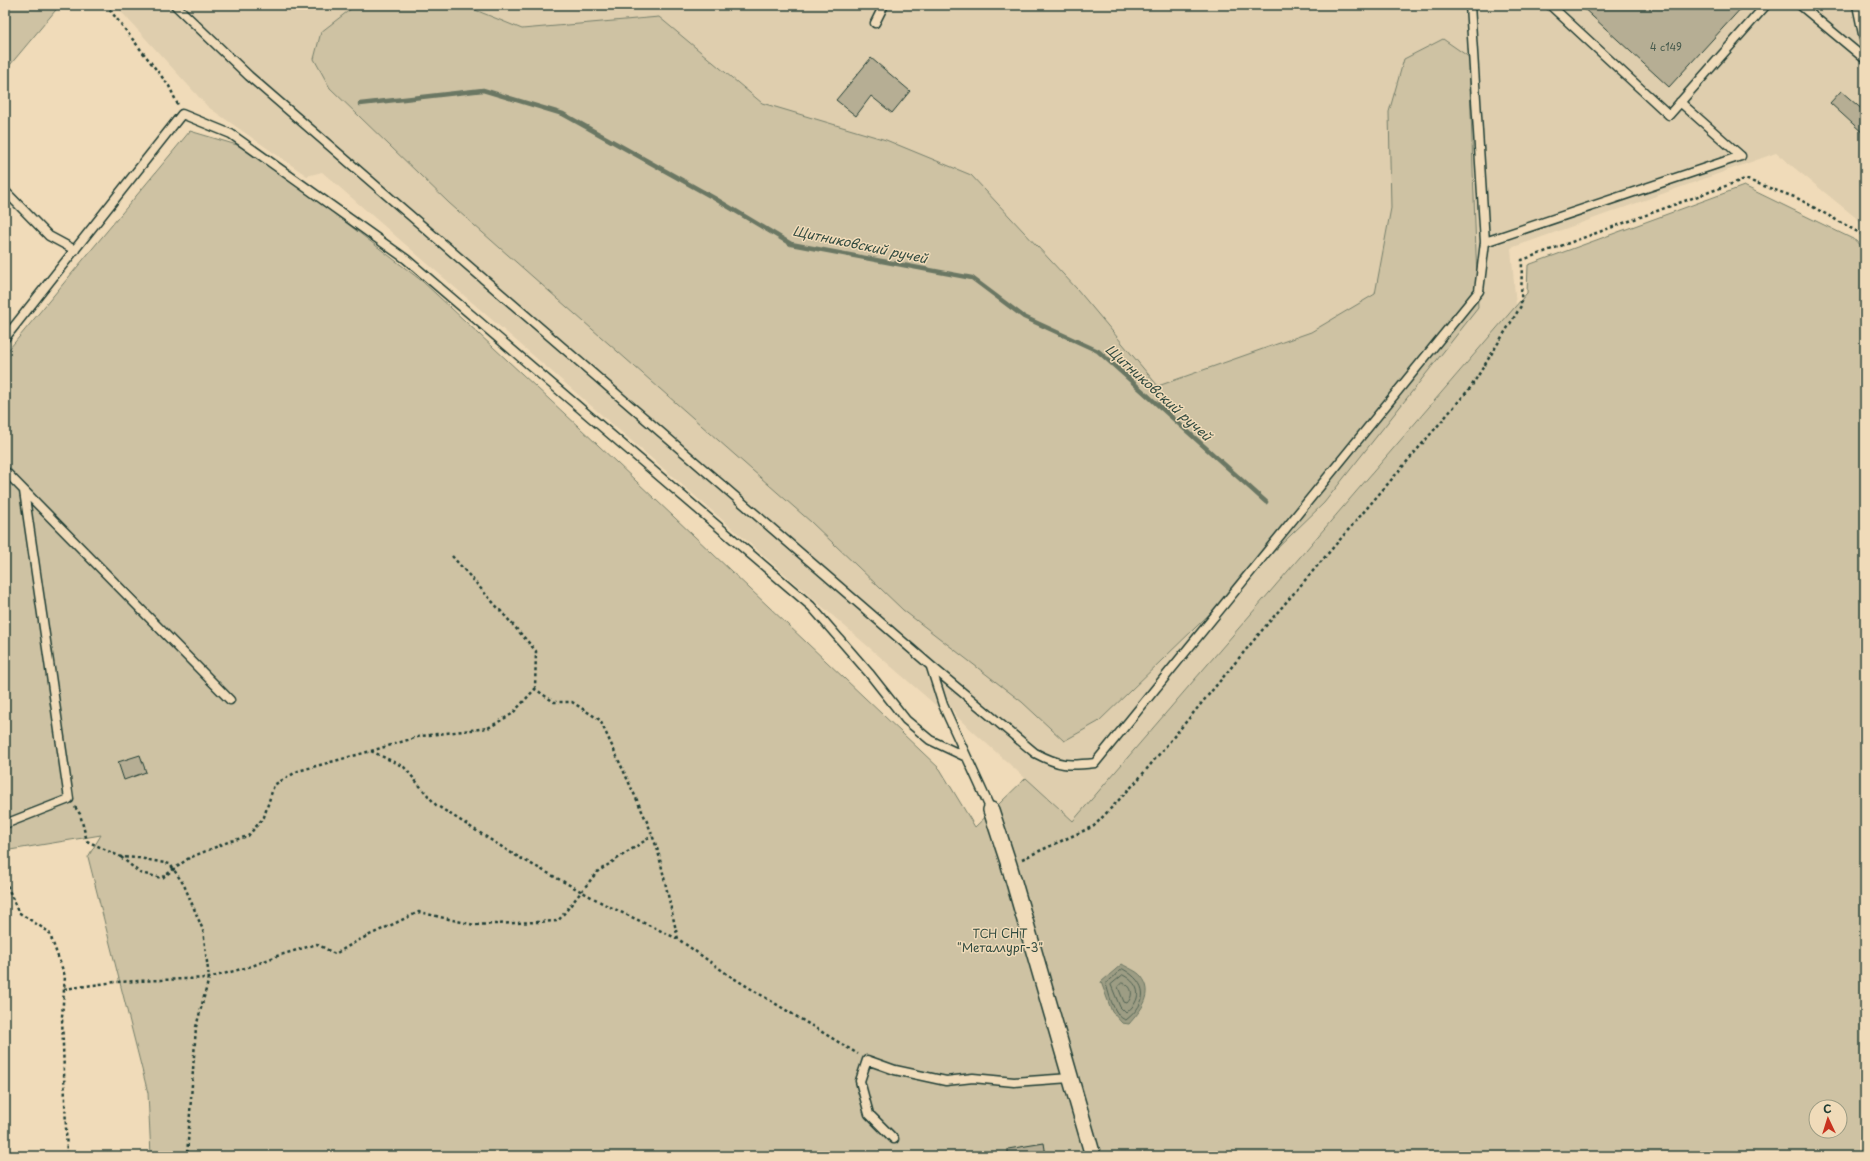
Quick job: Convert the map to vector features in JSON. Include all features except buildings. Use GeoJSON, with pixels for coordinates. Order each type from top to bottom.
{"type":"FeatureCollection","features":[{"type":"Feature","properties":{"kind":"street"},"geometry":{"type":"LineString","coordinates":[[991,810],[1009,865],[1093,1156]]}},
{"type":"Feature","properties":{"kind":"lane"},"geometry":{"type":"LineString","coordinates":[[175,5],[249,76],[931,666],[1035,753],[1054,763],[1071,766],[1095,763],[1479,291],[1485,242],[1470,5]]}},
{"type":"Feature","properties":{"kind":"lane"},"geometry":{"type":"LineString","coordinates":[[875,23],[884,5]]}},
{"type":"Feature","properties":{"kind":"lane"},"geometry":{"type":"LineString","coordinates":[[1550,5],[1669,115],[1766,5]]}},
{"type":"Feature","properties":{"kind":"lane"},"geometry":{"type":"LineString","coordinates":[[1800,5],[1865,59]]}},
{"type":"Feature","properties":{"kind":"lane"},"geometry":{"type":"LineString","coordinates":[[1857,5],[1865,44]]}},
{"type":"Feature","properties":{"kind":"lane"},"geometry":{"type":"LineString","coordinates":[[1485,242],[1741,156],[1680,102]]}},
{"type":"Feature","properties":{"kind":"lane"},"geometry":{"type":"LineString","coordinates":[[5,338],[182,114],[231,134],[406,259],[812,606],[869,673],[906,720],[930,740],[966,758]]}},
{"type":"Feature","properties":{"kind":"lane"},"geometry":{"type":"LineString","coordinates":[[5,191],[49,236],[75,250]]}},
{"type":"Feature","properties":{"kind":"lane"},"geometry":{"type":"LineString","coordinates":[[5,471],[230,700]]}},
{"type":"Feature","properties":{"kind":"lane"},"geometry":{"type":"LineString","coordinates":[[5,824],[69,799],[24,492]]}},
{"type":"Feature","properties":{"kind":"lane"},"geometry":{"type":"LineString","coordinates":[[931,666],[943,705],[991,810]]}},
{"type":"Feature","properties":{"kind":"lane"},"geometry":{"type":"LineString","coordinates":[[894,1139],[869,1114],[860,1080],[867,1060],[895,1070],[946,1080],[973,1078],[1014,1082],[1070,1078]]}},
{"type":"Feature","properties":{"kind":"path"},"geometry":{"type":"LineString","coordinates":[[106,5],[169,86],[182,114]]}},
{"type":"Feature","properties":{"kind":"path"},"geometry":{"type":"LineString","coordinates":[[1009,865],[1094,826],[1136,782],[1264,628],[1471,387],[1521,306],[1522,260],[1745,179],[1797,198],[1865,236]]}},
{"type":"Feature","properties":{"kind":"path"},"geometry":{"type":"LineString","coordinates":[[69,799],[80,814],[87,840],[121,857],[140,873],[162,878],[189,858],[228,842],[248,836],[264,817],[274,785],[298,771],[421,736],[488,728],[512,714],[535,689],[536,651],[452,556]]}},
{"type":"Feature","properties":{"kind":"path"},"geometry":{"type":"LineString","coordinates":[[535,689],[554,702],[572,702],[600,720],[658,851],[678,939]]}},
{"type":"Feature","properties":{"kind":"path"},"geometry":{"type":"LineString","coordinates":[[371,751],[404,768],[410,773],[436,805],[513,854],[606,905],[678,939],[730,976],[775,1005],[850,1048],[867,1060]]}},
{"type":"Feature","properties":{"kind":"path"},"geometry":{"type":"LineString","coordinates":[[64,988],[115,982],[209,978],[252,966],[277,956],[317,944],[335,954],[359,940],[419,912],[474,924],[558,921],[597,872],[652,836]]}},
{"type":"Feature","properties":{"kind":"path"},"geometry":{"type":"LineString","coordinates":[[121,857],[139,858],[170,864],[184,885],[203,930],[209,978],[196,1028],[187,1156]]}},
{"type":"Feature","properties":{"kind":"path"},"geometry":{"type":"LineString","coordinates":[[5,880],[18,912],[49,932],[65,976],[62,1018],[67,1156]]}},
{"type":"Feature","properties":{"kind":"shaded area"},"geometry":{"type":"Polygon","coordinates":[[[115,5],[1865,5],[1865,225],[1776,153],[1511,248],[1516,306],[1073,821],[958,718],[947,702],[939,708],[322,172],[307,176],[208,107],[115,5]]]}},
{"type":"Feature","properties":{"kind":"green space"},"geometry":{"type":"Polygon","coordinates":[[[5,5],[60,5],[5,71],[5,5]]]}},
{"type":"Feature","properties":{"kind":"green space"},"geometry":{"type":"Polygon","coordinates":[[[356,5],[463,5],[522,29],[659,17],[762,103],[886,140],[971,175],[1077,289],[1158,386],[1311,332],[1375,294],[1391,208],[1389,112],[1404,59],[1443,39],[1469,57],[1478,308],[1324,503],[1098,722],[1064,741],[1022,702],[903,610],[811,522],[449,203],[330,88],[314,59],[321,32],[356,5]]]}},
{"type":"Feature","properties":{"kind":"green space","name":"ТСН СНТ \"Металлург-3\""},"geometry":{"type":"Polygon","coordinates":[[[190,131],[237,145],[245,149],[280,172],[422,281],[579,427],[940,769],[975,827],[1026,778],[1073,821],[1527,293],[1528,265],[1744,186],[1857,241],[1865,251],[1865,1156],[151,1156],[148,1093],[88,857],[101,835],[10,850],[5,841],[5,354],[190,131]]]}},
{"type":"Feature","properties":{"kind":"water"},"geometry":{"type":"Polygon","coordinates":[[[1122,964],[1141,976],[1147,989],[1147,996],[1142,1008],[1129,1024],[1122,1023],[1112,1012],[1101,982],[1122,964]]]}},
{"type":"Feature","properties":{"kind":"waterway","name":"Щитниковский ручей"},"geometry":{"type":"LineString","coordinates":[[360,104],[483,90],[563,114],[714,198],[791,244],[972,278],[1024,317],[1098,351],[1266,502]]}}]}
